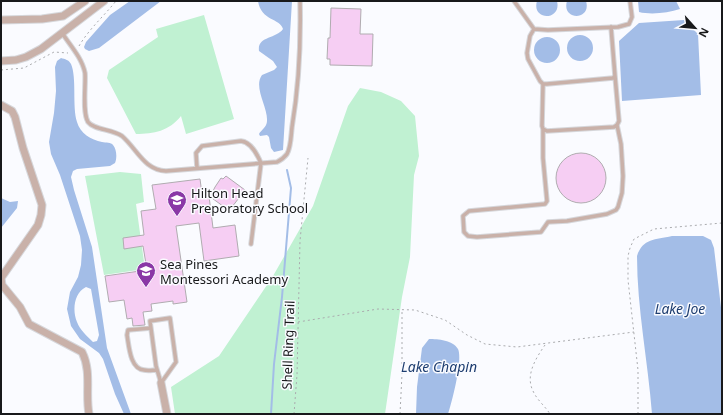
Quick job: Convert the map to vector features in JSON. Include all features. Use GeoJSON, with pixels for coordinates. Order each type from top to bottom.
{"type":"FeatureCollection","features":[{"type":"Feature","properties":{"kind":"street"},"geometry":{"type":"LineString","coordinates":[[1,20],[42,19],[63,16],[85,1]]}},
{"type":"Feature","properties":{"kind":"street"},"geometry":{"type":"LineString","coordinates":[[1,61],[16,60],[26,57],[41,49],[104,1]]}},
{"type":"Feature","properties":{"kind":"street"},"geometry":{"type":"LineString","coordinates":[[1,105],[12,111],[15,117],[42,205],[38,225],[1,278],[3,290],[20,308],[29,324],[82,352],[86,360],[89,380],[87,402],[89,414]]}},
{"type":"Feature","properties":{"kind":"street"},"geometry":{"type":"LineString","coordinates":[[161,383],[167,414]]}},
{"type":"Feature","properties":{"kind":"lane"},"geometry":{"type":"LineString","coordinates":[[62,33],[83,65],[85,73],[86,114],[88,121],[98,128],[107,129],[121,136],[142,160],[158,171],[277,162],[287,154],[290,145],[295,113],[301,30],[300,1]]}},
{"type":"Feature","properties":{"kind":"lane"},"geometry":{"type":"LineString","coordinates":[[514,1],[534,29]]}},
{"type":"Feature","properties":{"kind":"lane"},"geometry":{"type":"LineString","coordinates":[[534,29],[548,30],[611,27],[629,24],[632,17],[630,1]]}},
{"type":"Feature","properties":{"kind":"lane"},"geometry":{"type":"LineString","coordinates":[[534,29],[530,36],[527,54],[528,59],[543,84],[542,126],[544,129],[543,158],[546,201],[545,204],[469,211],[463,216],[464,232],[468,236],[477,237],[541,232],[548,222],[575,220],[607,214],[616,210],[622,193],[620,144],[617,125],[619,121],[611,27]]}},
{"type":"Feature","properties":{"kind":"lane"},"geometry":{"type":"LineString","coordinates":[[543,84],[613,78],[615,76]]}},
{"type":"Feature","properties":{"kind":"lane"},"geometry":{"type":"LineString","coordinates":[[544,129],[547,131],[614,127],[617,125]]}},
{"type":"Feature","properties":{"kind":"lane"},"geometry":{"type":"LineString","coordinates":[[197,168],[196,153],[202,146],[245,141],[257,155],[260,163],[251,244]]}},
{"type":"Feature","properties":{"kind":"lane"},"geometry":{"type":"LineString","coordinates":[[170,318],[176,362],[161,383],[157,370],[150,321],[170,318]]}},
{"type":"Feature","properties":{"kind":"lane"},"geometry":{"type":"LineString","coordinates":[[151,328],[128,330],[127,334],[133,361],[137,368],[144,370],[157,370]]}},
{"type":"Feature","properties":{"kind":"path","name":"Shell Ring Trail"},"geometry":{"type":"LineString","coordinates":[[294,414],[300,241],[308,158]]}},
{"type":"Feature","properties":{"kind":"path"},"geometry":{"type":"LineString","coordinates":[[638,414],[638,370],[628,280],[628,256],[630,248],[634,239],[654,229],[722,223]]}},
{"type":"Feature","properties":{"kind":"path"},"geometry":{"type":"LineString","coordinates":[[298,322],[378,309],[415,310],[445,320],[467,335],[485,344],[518,347],[634,332]]}},
{"type":"Feature","properties":{"kind":"path"},"geometry":{"type":"LineString","coordinates":[[400,414],[402,374],[402,310]]}},
{"type":"Feature","properties":{"kind":"path"},"geometry":{"type":"LineString","coordinates":[[546,344],[533,367],[530,380],[533,392],[550,414]]}},
{"type":"Feature","properties":{"kind":"green space"},"geometry":{"type":"Polygon","coordinates":[[[204,15],[234,119],[186,134],[181,116],[161,131],[136,134],[107,78],[109,70],[158,37],[156,29],[204,15]]]}},
{"type":"Feature","properties":{"kind":"green space"},"geometry":{"type":"Polygon","coordinates":[[[360,88],[381,92],[401,101],[415,116],[419,156],[414,175],[410,257],[402,297],[385,414],[175,414],[171,387],[219,356],[273,276],[313,206],[348,106],[360,88]]]}},
{"type":"Feature","properties":{"kind":"green space"},"geometry":{"type":"Polygon","coordinates":[[[120,172],[141,174],[144,202],[136,204],[145,269],[104,275],[85,176],[120,172]]]}},
{"type":"Feature","properties":{"kind":"water"},"geometry":{"type":"Polygon","coordinates":[[[130,1],[161,1],[99,48],[89,51],[85,49],[84,47],[86,42],[110,15],[130,1]]]}},
{"type":"Feature","properties":{"kind":"water"},"geometry":{"type":"Polygon","coordinates":[[[258,1],[292,1],[283,150],[274,152],[271,148],[269,137],[267,135],[260,136],[259,134],[267,123],[267,115],[259,85],[262,75],[274,70],[277,67],[273,61],[259,51],[259,46],[264,40],[276,35],[283,29],[281,25],[266,16],[258,1]]]}},
{"type":"Feature","properties":{"kind":"water"},"geometry":{"type":"Polygon","coordinates":[[[537,1],[557,1],[557,8],[551,15],[542,15],[536,8],[537,1]]]}},
{"type":"Feature","properties":{"kind":"water"},"geometry":{"type":"Polygon","coordinates":[[[567,1],[586,1],[587,8],[581,15],[572,15],[566,8],[567,1]]]}},
{"type":"Feature","properties":{"kind":"water"},"geometry":{"type":"Polygon","coordinates":[[[638,1],[676,1],[680,9],[660,13],[639,12],[638,1]]]}},
{"type":"Feature","properties":{"kind":"water"},"geometry":{"type":"Polygon","coordinates":[[[684,20],[698,34],[701,95],[622,101],[619,41],[639,23],[684,20]]]}},
{"type":"Feature","properties":{"kind":"water"},"geometry":{"type":"Polygon","coordinates":[[[580,35],[589,39],[593,48],[589,57],[580,61],[571,57],[567,48],[571,39],[580,35]]]}},
{"type":"Feature","properties":{"kind":"water"},"geometry":{"type":"Polygon","coordinates":[[[547,37],[556,41],[560,50],[556,59],[547,63],[538,59],[534,50],[538,41],[547,37]]]}},
{"type":"Feature","properties":{"kind":"water"},"geometry":{"type":"Polygon","coordinates":[[[61,58],[65,59],[71,64],[73,70],[75,108],[78,126],[83,133],[94,140],[112,144],[116,152],[115,163],[110,166],[77,169],[73,171],[71,177],[92,247],[107,348],[131,414],[124,414],[115,394],[103,359],[99,353],[80,339],[71,326],[67,309],[70,292],[78,277],[81,265],[82,250],[80,236],[60,175],[51,154],[49,142],[54,113],[56,91],[55,67],[57,61],[61,58]],[[86,287],[79,293],[74,307],[75,317],[80,328],[93,342],[97,341],[99,335],[91,289],[86,287]]]}},
{"type":"Feature","properties":{"kind":"water"},"geometry":{"type":"Polygon","coordinates":[[[1,198],[10,202],[18,201],[17,208],[1,228],[1,198]]]}},
{"type":"Feature","properties":{"kind":"water","name":"Lake Joe"},"geometry":{"type":"Polygon","coordinates":[[[672,236],[703,236],[711,240],[714,248],[722,316],[722,414],[652,414],[637,276],[637,256],[646,243],[655,239],[672,236]]]}},
{"type":"Feature","properties":{"kind":"water","name":"Lake Chapin"},"geometry":{"type":"Polygon","coordinates":[[[429,339],[449,342],[458,349],[458,371],[448,414],[416,414],[417,387],[422,348],[429,339]]]}},
{"type":"Feature","properties":{"kind":"building"},"geometry":{"type":"Polygon","coordinates":[[[331,8],[361,9],[360,34],[373,34],[372,66],[330,65],[330,59],[327,59],[328,38],[330,38],[331,8]]]}},
{"type":"Feature","properties":{"kind":"building"},"geometry":{"type":"Polygon","coordinates":[[[576,153],[586,153],[599,160],[606,173],[606,183],[599,196],[586,203],[576,203],[567,199],[560,192],[556,183],[556,173],[560,164],[567,157],[576,153]]]}},
{"type":"Feature","properties":{"kind":"building","name":"Hilton Head Preporatory School"},"geometry":{"type":"Polygon","coordinates":[[[226,176],[245,190],[232,207],[230,205],[227,209],[209,196],[213,228],[235,225],[239,256],[204,261],[199,223],[176,226],[187,302],[173,304],[173,301],[151,304],[152,311],[143,312],[145,325],[133,326],[132,318],[127,319],[124,300],[109,302],[105,276],[147,270],[143,246],[124,249],[123,238],[144,235],[141,211],[156,209],[152,185],[200,179],[202,194],[212,193],[221,178],[223,179],[226,176]]]}},
{"type":"Feature","properties":{"kind":"waterway"},"geometry":{"type":"LineString","coordinates":[[271,414],[274,364],[282,297],[291,188],[287,170]]}},
{"type":"Feature","properties":{"kind":"place","name":"Hilton Head Preporatory School"},"geometry":{"type":"Point","coordinates":[177,217]}},
{"type":"Feature","properties":{"kind":"place","name":"Sea Pines Montessori Academy"},"geometry":{"type":"Point","coordinates":[146,288]}}]}
